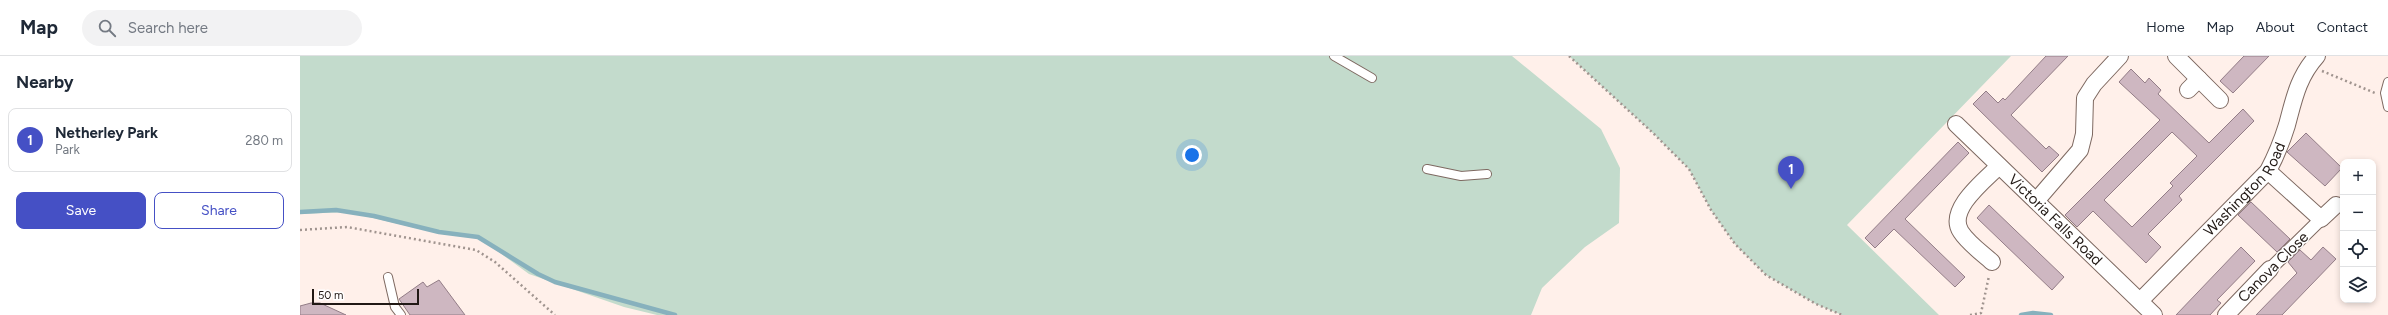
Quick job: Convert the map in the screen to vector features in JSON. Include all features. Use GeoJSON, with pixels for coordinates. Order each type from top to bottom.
{"type":"FeatureCollection","features":[{"type":"Feature","properties":{"kind":"street"},"geometry":{"type":"LineString","coordinates":[[2036,201],[2080,150],[2084,134],[2085,98],[2094,84],[2120,56]]}},
{"type":"Feature","properties":{"kind":"street"},"geometry":{"type":"LineString","coordinates":[[2176,56],[2220,100]]}},
{"type":"Feature","properties":{"kind":"street","name":"Washington Road"},"geometry":{"type":"LineString","coordinates":[[2140,301],[2268,171],[2280,146],[2299,82],[2312,61]]}},
{"type":"Feature","properties":{"kind":"street"},"geometry":{"type":"LineString","coordinates":[[2188,90],[2199,79]]}},
{"type":"Feature","properties":{"kind":"street","name":"Victoria Falls Road"},"geometry":{"type":"LineString","coordinates":[[1956,124],[2154,315]]}},
{"type":"Feature","properties":{"kind":"street"},"geometry":{"type":"LineString","coordinates":[[1992,262],[1961,233],[1957,224],[1950,215],[1999,166]]}},
{"type":"Feature","properties":{"kind":"street"},"geometry":{"type":"LineString","coordinates":[[2268,171],[2321,219],[2336,205]]}},
{"type":"Feature","properties":{"kind":"street","name":"Canova Close"},"geometry":{"type":"LineString","coordinates":[[2226,315],[2270,268],[2321,219]]}},
{"type":"Feature","properties":{"kind":"lane"},"geometry":{"type":"LineString","coordinates":[[1334,56],[1372,78]]}},
{"type":"Feature","properties":{"kind":"lane"},"geometry":{"type":"LineString","coordinates":[[2388,82],[2386,98],[2388,107]]}},
{"type":"Feature","properties":{"kind":"lane"},"geometry":{"type":"LineString","coordinates":[[1427,169],[1461,176],[1487,174]]}},
{"type":"Feature","properties":{"kind":"lane"},"geometry":{"type":"LineString","coordinates":[[388,277],[395,307],[401,315]]}},
{"type":"Feature","properties":{"kind":"path"},"geometry":{"type":"LineString","coordinates":[[1569,56],[1653,133],[1689,169],[1711,210],[1735,244],[1766,275],[1816,304],[1842,315]]}},
{"type":"Feature","properties":{"kind":"path"},"geometry":{"type":"LineString","coordinates":[[2312,61],[2386,98]]}},
{"type":"Feature","properties":{"kind":"path"},"geometry":{"type":"LineString","coordinates":[[300,230],[346,227],[476,250],[495,262],[555,315]]}},
{"type":"Feature","properties":{"kind":"path"},"geometry":{"type":"LineString","coordinates":[[1970,315],[1981,313],[1992,262]]}},
{"type":"Feature","properties":{"kind":"green space"},"geometry":{"type":"Polygon","coordinates":[[[300,56],[1512,56],[1601,129],[1620,168],[1619,223],[1585,247],[1542,288],[1531,315],[657,315],[624,307],[529,274],[478,237],[442,234],[347,212],[300,214],[300,56]]]}},
{"type":"Feature","properties":{"kind":"green space"},"geometry":{"type":"Polygon","coordinates":[[[1569,56],[2011,56],[1847,225],[1939,315],[1842,315],[1816,304],[1766,275],[1735,244],[1711,210],[1689,169],[1653,133],[1569,56]]]}},
{"type":"Feature","properties":{"kind":"building"},"geometry":{"type":"Polygon","coordinates":[[[2046,56],[2068,56],[2011,115],[2046,149],[2049,146],[2059,155],[2042,172],[1973,104],[1986,91],[1998,103],[2003,98],[2005,100],[2046,56]]]}},
{"type":"Feature","properties":{"kind":"building"},"geometry":{"type":"Polygon","coordinates":[[[2244,56],[2269,56],[2233,93],[2220,81],[2244,56]]]}},
{"type":"Feature","properties":{"kind":"building"},"geometry":{"type":"Polygon","coordinates":[[[2131,69],[2145,83],[2149,78],[2161,90],[2158,94],[2209,143],[2243,109],[2254,121],[2179,196],[2182,200],[2148,234],[2161,247],[2146,263],[2093,211],[2077,227],[2065,215],[2160,120],[2119,82],[2131,69]],[[2172,132],[2104,200],[2132,227],[2173,186],[2170,183],[2197,156],[2172,132]]]}},
{"type":"Feature","properties":{"kind":"building"},"geometry":{"type":"Polygon","coordinates":[[[2306,133],[2340,166],[2340,170],[2325,186],[2287,152],[2306,133]]]}},
{"type":"Feature","properties":{"kind":"building"},"geometry":{"type":"Polygon","coordinates":[[[1958,142],[1969,153],[1905,219],[1965,277],[1955,287],[1894,229],[1875,248],[1865,238],[1958,142]]]}},
{"type":"Feature","properties":{"kind":"building"},"geometry":{"type":"Polygon","coordinates":[[[2251,202],[2290,239],[2277,252],[2238,215],[2251,202]]]}},
{"type":"Feature","properties":{"kind":"building"},"geometry":{"type":"Polygon","coordinates":[[[1989,205],[2064,277],[2052,290],[1977,218],[1989,205]]]}},
{"type":"Feature","properties":{"kind":"building"},"geometry":{"type":"Polygon","coordinates":[[[2241,247],[2255,261],[2217,300],[2221,303],[2210,315],[2176,315],[2241,247]]]}},
{"type":"Feature","properties":{"kind":"building"},"geometry":{"type":"Polygon","coordinates":[[[2323,247],[2336,259],[2282,315],[2256,315],[2297,273],[2288,262],[2300,250],[2311,260],[2323,247]]]}},
{"type":"Feature","properties":{"kind":"building"},"geometry":{"type":"Polygon","coordinates":[[[439,280],[465,315],[410,315],[399,299],[423,282],[427,287],[439,280]]]}},
{"type":"Feature","properties":{"kind":"building"},"geometry":{"type":"Polygon","coordinates":[[[311,303],[320,303],[346,315],[300,315],[300,306],[311,303]]]}},
{"type":"Feature","properties":{"kind":"waterway"},"geometry":{"type":"LineString","coordinates":[[300,212],[336,210],[374,216],[439,232],[478,237],[538,274],[555,282],[675,315]]}},
{"type":"Feature","properties":{"kind":"waterway"},"geometry":{"type":"LineString","coordinates":[[2021,315],[2033,313],[2051,315]]}},
{"type":"Feature","properties":{"kind":"place","name":"Netherley Park"},"geometry":{"type":"Point","coordinates":[1791,189]}}]}
